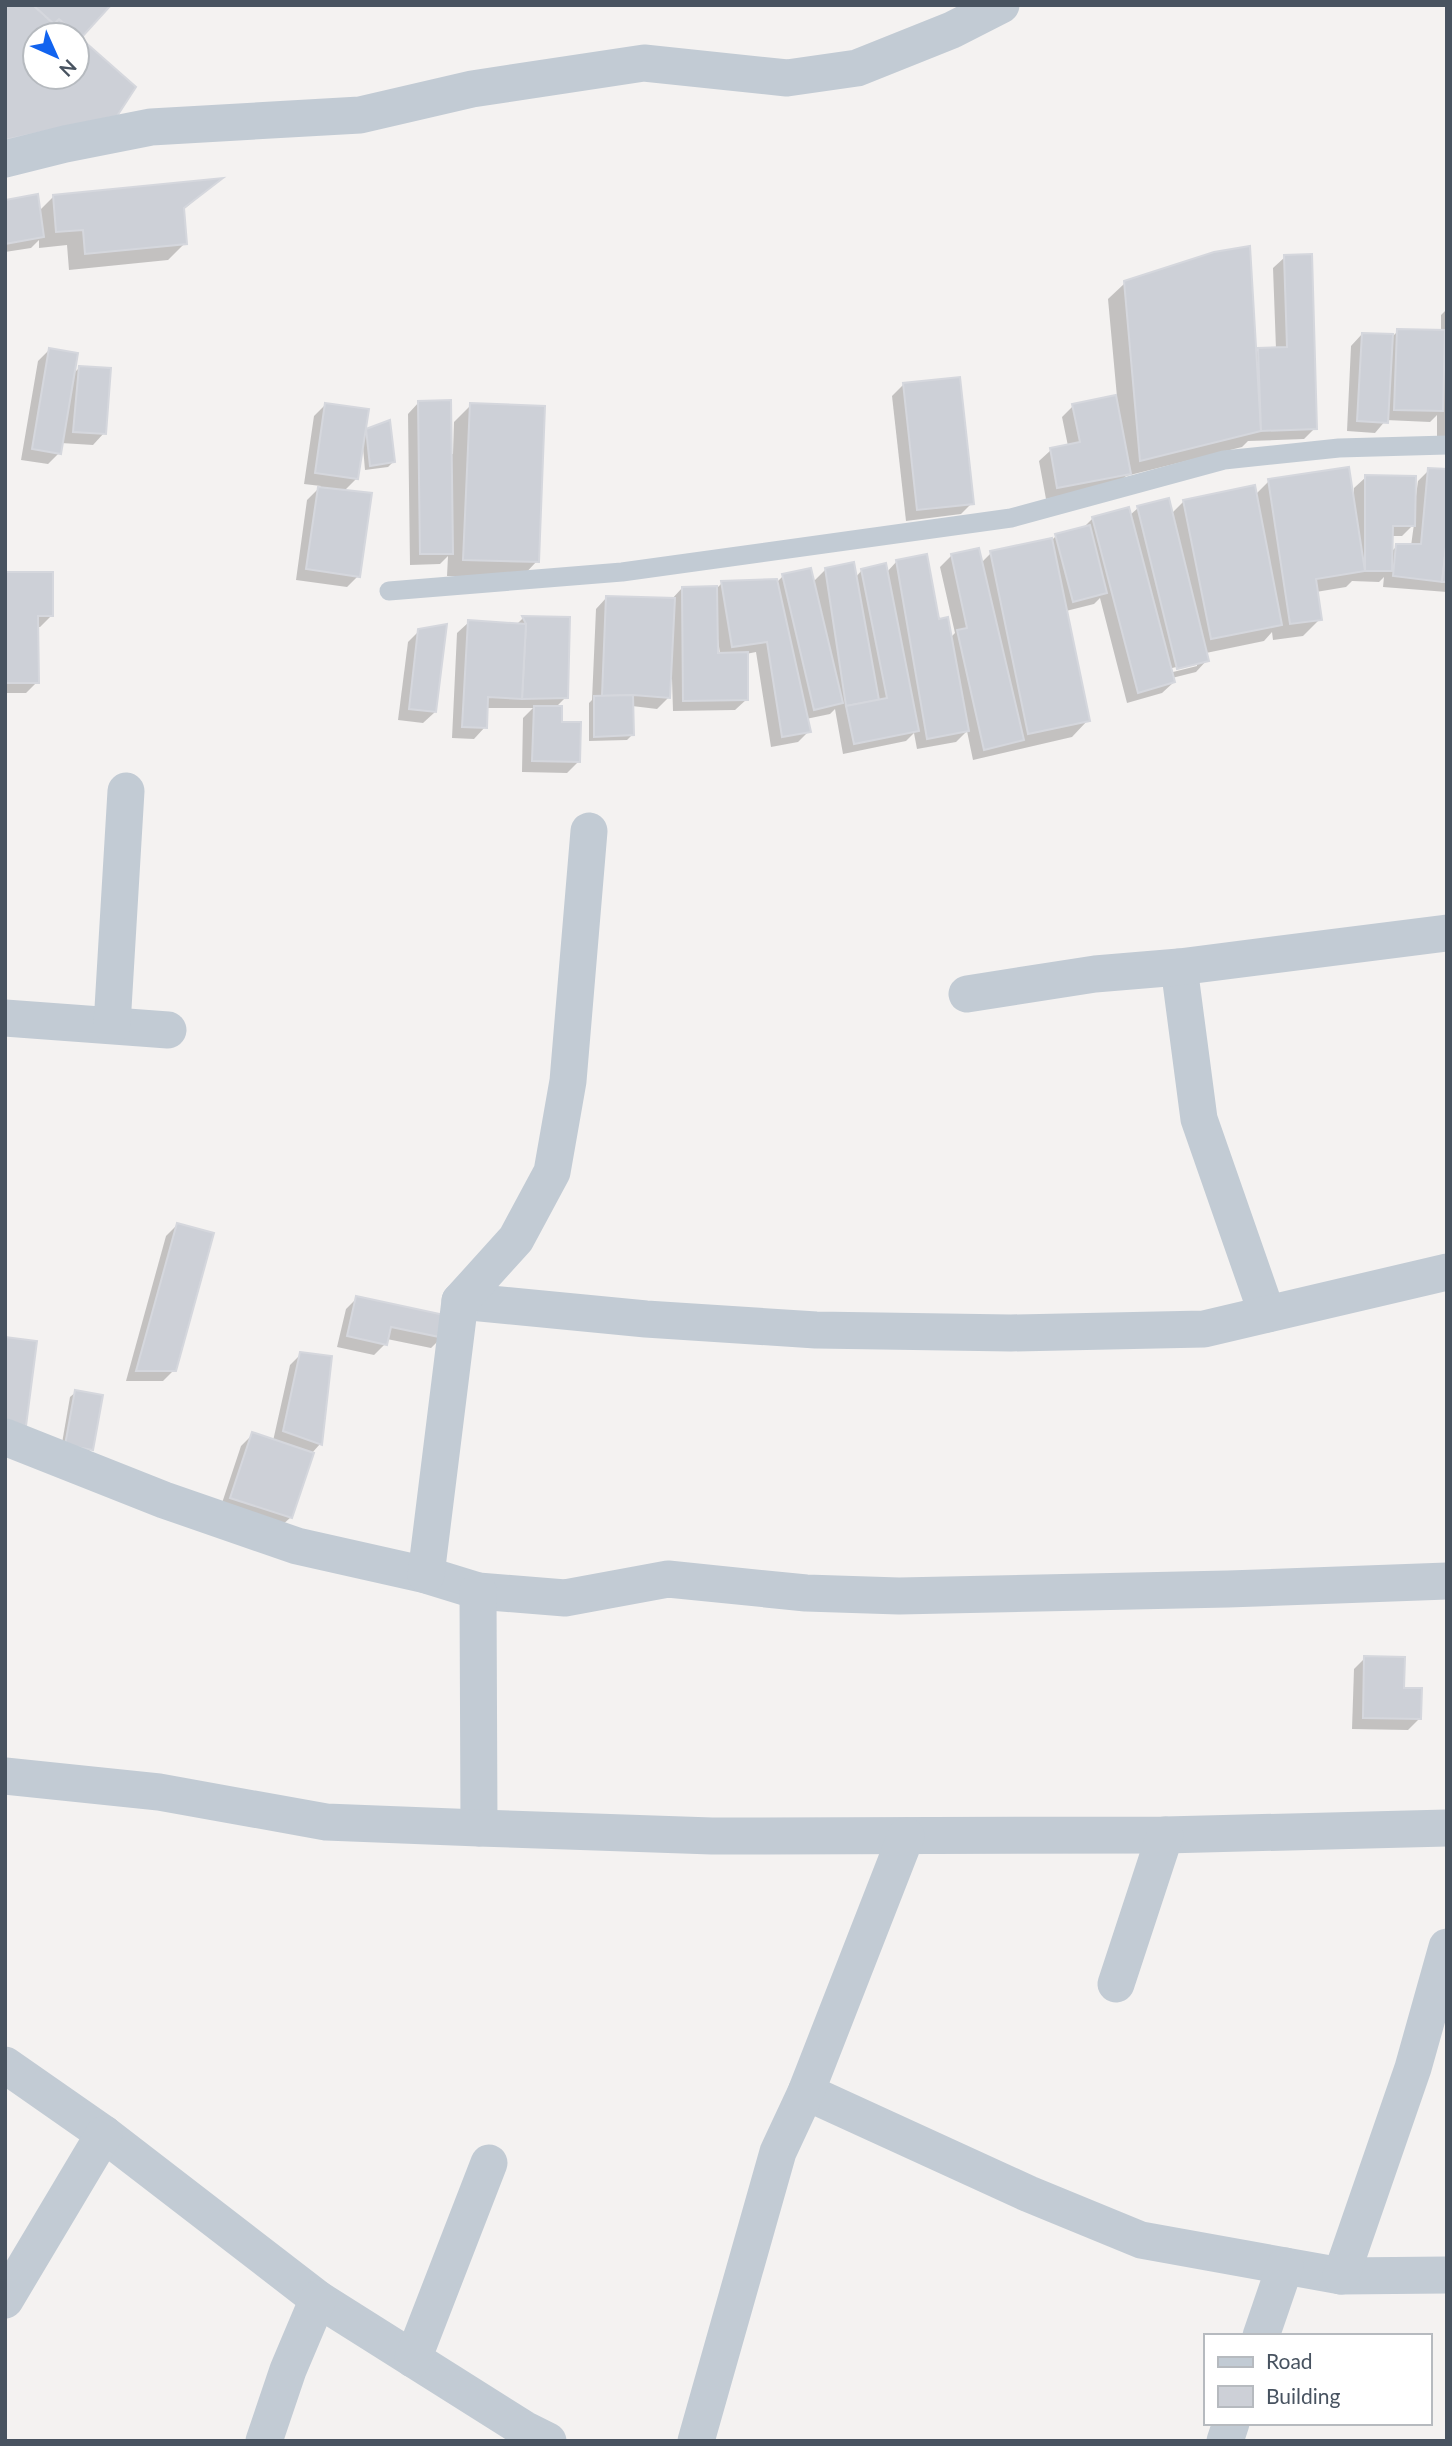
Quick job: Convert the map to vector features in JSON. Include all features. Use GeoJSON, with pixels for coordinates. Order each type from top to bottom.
{"type":"FeatureCollection","features":[{"type":"Feature","properties":{"kind":"street"},"geometry":{"type":"LineString","coordinates":[[5,159],[151,127],[360,116],[472,89],[644,63],[787,78],[857,68],[952,30],[1001,5]]}},
{"type":"Feature","properties":{"kind":"street"},"geometry":{"type":"LineString","coordinates":[[112,1025],[126,791]]}},
{"type":"Feature","properties":{"kind":"street"},"geometry":{"type":"LineString","coordinates":[[426,1574],[460,1301],[516,1239],[552,1171],[568,1081],[589,831]]}},
{"type":"Feature","properties":{"kind":"street"},"geometry":{"type":"LineString","coordinates":[[967,994],[1095,974],[1179,967],[1447,933]]}},
{"type":"Feature","properties":{"kind":"street"},"geometry":{"type":"LineString","coordinates":[[1179,967],[1199,1119],[1267,1314]]}},
{"type":"Feature","properties":{"kind":"street"},"geometry":{"type":"LineString","coordinates":[[5,1018],[168,1030]]}},
{"type":"Feature","properties":{"kind":"street"},"geometry":{"type":"LineString","coordinates":[[460,1301],[646,1319],[816,1330],[1011,1333],[1203,1329],[1447,1272]]}},
{"type":"Feature","properties":{"kind":"street"},"geometry":{"type":"LineString","coordinates":[[5,1437],[164,1500],[297,1546],[426,1574],[478,1591],[565,1598],[668,1579],[806,1593],[899,1596],[1228,1590],[1447,1581]]}},
{"type":"Feature","properties":{"kind":"street"},"geometry":{"type":"LineString","coordinates":[[478,1591],[479,1828]]}},
{"type":"Feature","properties":{"kind":"street"},"geometry":{"type":"LineString","coordinates":[[5,1776],[159,1792],[326,1822],[479,1828],[712,1836],[1165,1835],[1447,1828]]}},
{"type":"Feature","properties":{"kind":"street"},"geometry":{"type":"LineString","coordinates":[[1116,1984],[1165,1835]]}},
{"type":"Feature","properties":{"kind":"street"},"geometry":{"type":"LineString","coordinates":[[695,2441],[778,2152],[806,2092],[906,1836]]}},
{"type":"Feature","properties":{"kind":"street"},"geometry":{"type":"LineString","coordinates":[[1341,2276],[1413,2068],[1447,1947]]}},
{"type":"Feature","properties":{"kind":"street"},"geometry":{"type":"LineString","coordinates":[[5,2065],[104,2134],[318,2299],[524,2429],[548,2441]]}},
{"type":"Feature","properties":{"kind":"street"},"geometry":{"type":"LineString","coordinates":[[806,2092],[1029,2194],[1141,2240],[1341,2276],[1447,2275]]}},
{"type":"Feature","properties":{"kind":"street"},"geometry":{"type":"LineString","coordinates":[[5,2300],[104,2134]]}},
{"type":"Feature","properties":{"kind":"street"},"geometry":{"type":"LineString","coordinates":[[413,2358],[489,2163]]}},
{"type":"Feature","properties":{"kind":"street"},"geometry":{"type":"LineString","coordinates":[[1262,2334],[1285,2266]]}},
{"type":"Feature","properties":{"kind":"street"},"geometry":{"type":"LineString","coordinates":[[264,2441],[288,2370],[318,2299]]}},
{"type":"Feature","properties":{"kind":"lane"},"geometry":{"type":"LineString","coordinates":[[389,591],[622,572],[1011,518],[1224,460],[1339,449],[1447,445]]}},
{"type":"Feature","properties":{"kind":"building"},"geometry":{"type":"Polygon","coordinates":[[[5,5],[33,5],[51,21],[21,21],[21,91],[91,91],[91,47],[136,87],[117,116],[5,140],[5,5]]]}},
{"type":"Feature","properties":{"kind":"building"},"geometry":{"type":"Polygon","coordinates":[[[33,5],[111,5],[91,27],[91,21],[51,21],[33,5]]]}},
{"type":"Feature","properties":{"kind":"building"},"geometry":{"type":"Polygon","coordinates":[[[223,178],[184,208],[187,244],[85,254],[83,230],[56,232],[53,195],[223,178]]]}},
{"type":"Feature","properties":{"kind":"building"},"geometry":{"type":"Polygon","coordinates":[[[38,194],[44,237],[5,244],[5,200],[38,194]]]}},
{"type":"Feature","properties":{"kind":"building"},"geometry":{"type":"Polygon","coordinates":[[[1250,246],[1261,431],[1140,461],[1124,281],[1214,252],[1250,246]]]}},
{"type":"Feature","properties":{"kind":"building"},"geometry":{"type":"Polygon","coordinates":[[[1312,254],[1317,429],[1261,431],[1258,348],[1287,347],[1284,255],[1312,254]]]}},
{"type":"Feature","properties":{"kind":"building"},"geometry":{"type":"Polygon","coordinates":[[[1397,329],[1445,330],[1443,411],[1394,410],[1397,329]]]}},
{"type":"Feature","properties":{"kind":"building"},"geometry":{"type":"Polygon","coordinates":[[[1362,333],[1393,334],[1388,423],[1357,421],[1362,333]]]}},
{"type":"Feature","properties":{"kind":"building"},"geometry":{"type":"Polygon","coordinates":[[[49,348],[78,353],[61,454],[32,449],[49,348]]]}},
{"type":"Feature","properties":{"kind":"building"},"geometry":{"type":"Polygon","coordinates":[[[79,366],[111,368],[106,434],[73,432],[79,366]]]}},
{"type":"Feature","properties":{"kind":"building"},"geometry":{"type":"Polygon","coordinates":[[[960,377],[974,504],[917,510],[903,383],[960,377]]]}},
{"type":"Feature","properties":{"kind":"building"},"geometry":{"type":"Polygon","coordinates":[[[1116,395],[1131,474],[1057,488],[1050,448],[1080,442],[1072,404],[1116,395]]]}},
{"type":"Feature","properties":{"kind":"building"},"geometry":{"type":"Polygon","coordinates":[[[451,400],[453,554],[420,554],[418,401],[451,400]]]}},
{"type":"Feature","properties":{"kind":"building"},"geometry":{"type":"Polygon","coordinates":[[[325,403],[369,409],[358,479],[315,473],[325,403]]]}},
{"type":"Feature","properties":{"kind":"building"},"geometry":{"type":"Polygon","coordinates":[[[470,403],[545,406],[539,562],[463,560],[470,403]]]}},
{"type":"Feature","properties":{"kind":"building"},"geometry":{"type":"Polygon","coordinates":[[[390,420],[395,462],[370,466],[366,429],[390,420]]]}},
{"type":"Feature","properties":{"kind":"building"},"geometry":{"type":"Polygon","coordinates":[[[1349,467],[1365,571],[1316,579],[1322,620],[1290,624],[1268,479],[1349,467]]]}},
{"type":"Feature","properties":{"kind":"building"},"geometry":{"type":"Polygon","coordinates":[[[1428,468],[1447,469],[1447,538],[1442,582],[1393,576],[1396,544],[1421,544],[1428,468]]]}},
{"type":"Feature","properties":{"kind":"building"},"geometry":{"type":"Polygon","coordinates":[[[1365,475],[1416,476],[1415,526],[1393,526],[1392,571],[1365,571],[1365,475]]]}},
{"type":"Feature","properties":{"kind":"building"},"geometry":{"type":"Polygon","coordinates":[[[1255,485],[1282,625],[1211,639],[1183,500],[1255,485]]]}},
{"type":"Feature","properties":{"kind":"building"},"geometry":{"type":"Polygon","coordinates":[[[318,487],[372,493],[360,577],[306,569],[318,487]]]}},
{"type":"Feature","properties":{"kind":"building"},"geometry":{"type":"Polygon","coordinates":[[[1169,498],[1209,661],[1177,669],[1137,506],[1169,498]]]}},
{"type":"Feature","properties":{"kind":"building"},"geometry":{"type":"Polygon","coordinates":[[[1129,507],[1175,682],[1138,693],[1092,517],[1129,507]]]}},
{"type":"Feature","properties":{"kind":"building"},"geometry":{"type":"Polygon","coordinates":[[[1090,525],[1107,593],[1073,602],[1055,534],[1090,525]]]}},
{"type":"Feature","properties":{"kind":"building"},"geometry":{"type":"Polygon","coordinates":[[[1052,538],[1090,721],[1028,734],[990,551],[1052,538]]]}},
{"type":"Feature","properties":{"kind":"building"},"geometry":{"type":"Polygon","coordinates":[[[1447,538],[1447,582],[1442,582],[1447,538]]]}},
{"type":"Feature","properties":{"kind":"building"},"geometry":{"type":"Polygon","coordinates":[[[979,548],[1024,740],[984,750],[957,630],[967,628],[951,554],[979,548]]]}},
{"type":"Feature","properties":{"kind":"building"},"geometry":{"type":"Polygon","coordinates":[[[927,554],[939,619],[948,617],[969,731],[927,739],[896,560],[927,554]]]}},
{"type":"Feature","properties":{"kind":"building"},"geometry":{"type":"Polygon","coordinates":[[[854,562],[879,700],[846,706],[825,568],[854,562]]]}},
{"type":"Feature","properties":{"kind":"building"},"geometry":{"type":"Polygon","coordinates":[[[886,563],[919,731],[854,744],[846,706],[887,698],[861,569],[886,563]]]}},
{"type":"Feature","properties":{"kind":"building"},"geometry":{"type":"Polygon","coordinates":[[[811,568],[843,703],[814,710],[782,574],[811,568]]]}},
{"type":"Feature","properties":{"kind":"building"},"geometry":{"type":"Polygon","coordinates":[[[5,572],[53,572],[53,616],[38,616],[39,683],[5,683],[5,572]]]}},
{"type":"Feature","properties":{"kind":"building"},"geometry":{"type":"Polygon","coordinates":[[[777,579],[811,732],[782,737],[767,642],[732,647],[721,581],[777,579]]]}},
{"type":"Feature","properties":{"kind":"building"},"geometry":{"type":"Polygon","coordinates":[[[717,586],[718,653],[748,652],[748,700],[683,701],[682,587],[717,586]]]}},
{"type":"Feature","properties":{"kind":"building"},"geometry":{"type":"Polygon","coordinates":[[[606,596],[675,598],[670,698],[602,696],[606,596]]]}},
{"type":"Feature","properties":{"kind":"building"},"geometry":{"type":"Polygon","coordinates":[[[522,616],[570,617],[568,698],[522,699],[526,624],[522,616]]]}},
{"type":"Feature","properties":{"kind":"building"},"geometry":{"type":"Polygon","coordinates":[[[468,620],[526,624],[522,699],[488,697],[487,728],[462,727],[468,620]]]}},
{"type":"Feature","properties":{"kind":"building"},"geometry":{"type":"Polygon","coordinates":[[[447,624],[436,712],[409,709],[418,629],[447,624]]]}},
{"type":"Feature","properties":{"kind":"building"},"geometry":{"type":"Polygon","coordinates":[[[633,695],[634,735],[594,737],[594,696],[633,695]]]}},
{"type":"Feature","properties":{"kind":"building"},"geometry":{"type":"Polygon","coordinates":[[[534,706],[562,706],[562,722],[581,722],[580,762],[532,761],[534,706]]]}},
{"type":"Feature","properties":{"kind":"building"},"geometry":{"type":"Polygon","coordinates":[[[177,1223],[214,1233],[176,1371],[136,1371],[177,1223]]]}},
{"type":"Feature","properties":{"kind":"building"},"geometry":{"type":"Polygon","coordinates":[[[356,1296],[449,1316],[444,1338],[391,1327],[387,1345],[347,1336],[356,1296]]]}},
{"type":"Feature","properties":{"kind":"building"},"geometry":{"type":"Polygon","coordinates":[[[5,1337],[37,1341],[26,1426],[5,1424],[5,1337]]]}},
{"type":"Feature","properties":{"kind":"building"},"geometry":{"type":"Polygon","coordinates":[[[300,1352],[332,1356],[322,1445],[283,1431],[300,1352]]]}},
{"type":"Feature","properties":{"kind":"building"},"geometry":{"type":"Polygon","coordinates":[[[75,1390],[103,1395],[93,1450],[65,1445],[75,1390]]]}},
{"type":"Feature","properties":{"kind":"building"},"geometry":{"type":"Polygon","coordinates":[[[252,1432],[314,1453],[292,1518],[230,1498],[252,1432]]]}},
{"type":"Feature","properties":{"kind":"building"},"geometry":{"type":"Polygon","coordinates":[[[1364,1656],[1405,1657],[1404,1688],[1422,1688],[1421,1719],[1363,1718],[1364,1656]]]}}]}
